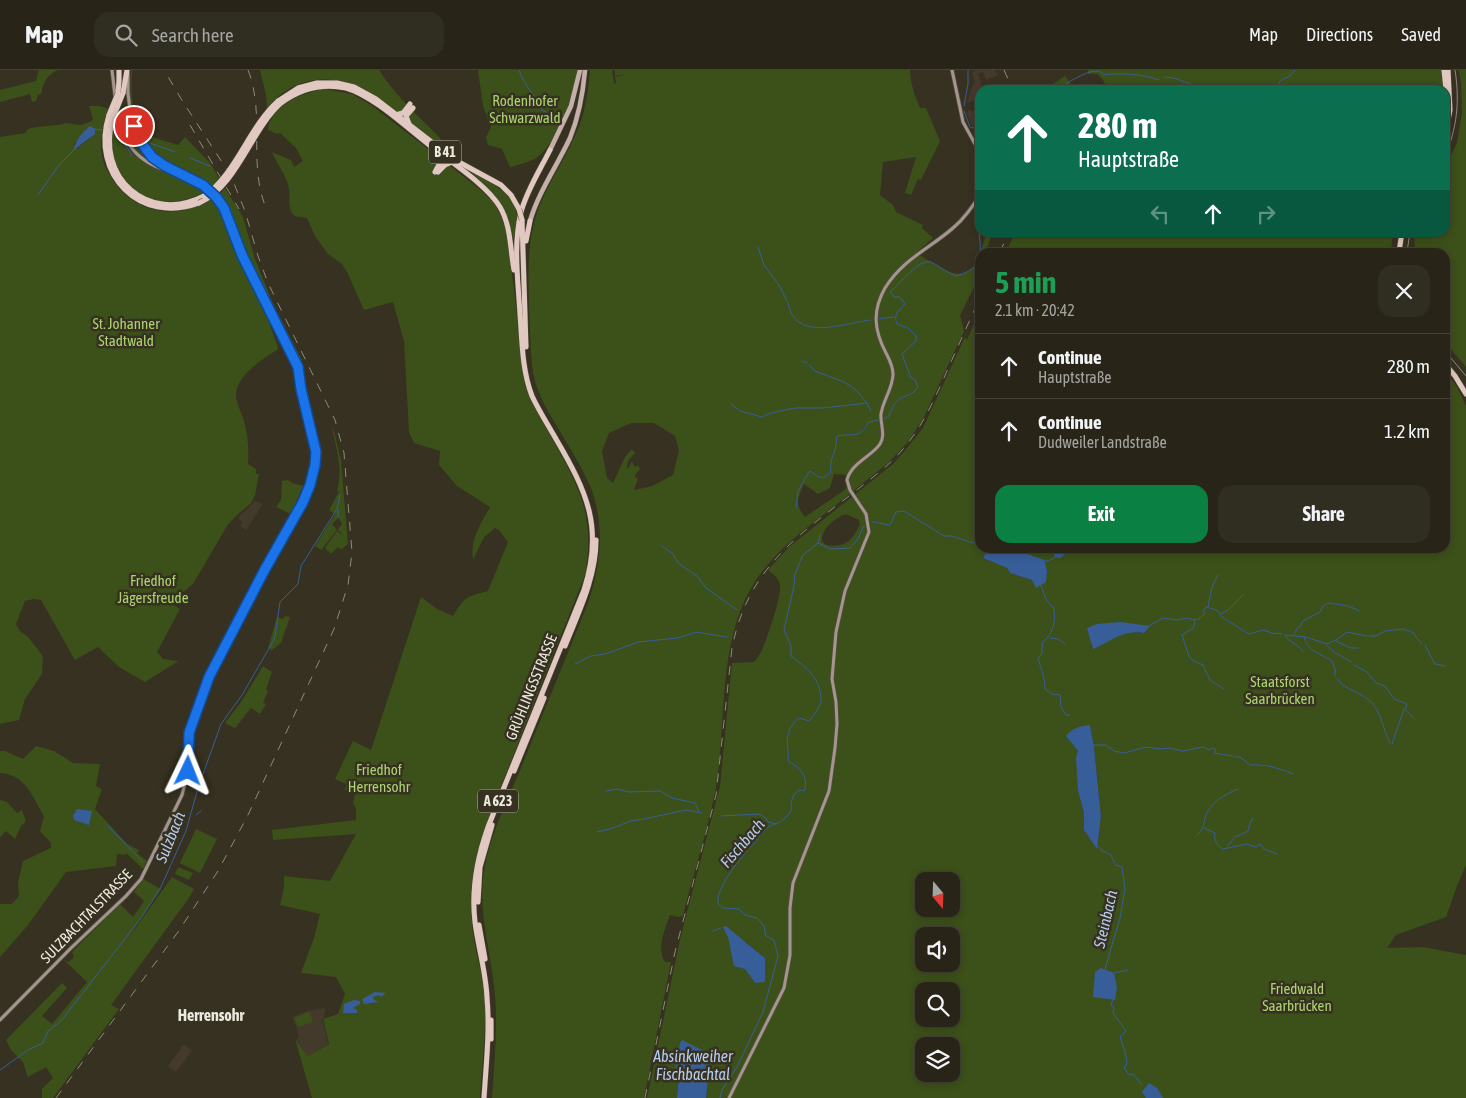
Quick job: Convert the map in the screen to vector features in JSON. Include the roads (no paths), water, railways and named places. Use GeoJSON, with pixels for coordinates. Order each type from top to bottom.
{"type":"FeatureCollection","features":[{"type":"Feature","properties":{"kind":"highway","name":"B 41"},"geometry":{"type":"LineString","coordinates":[[119,70],[120,93]]}},
{"type":"Feature","properties":{"kind":"highway","name":"B 41"},"geometry":{"type":"LineString","coordinates":[[128,70],[105,135],[106,158],[113,175],[124,189],[140,200],[158,207],[177,208],[199,203],[213,194],[224,183],[279,102]]}},
{"type":"Feature","properties":{"kind":"highway"},"geometry":{"type":"LineString","coordinates":[[1446,70],[1449,85]]}},
{"type":"Feature","properties":{"kind":"highway"},"geometry":{"type":"LineString","coordinates":[[1446,70],[1446,85]]}},
{"type":"Feature","properties":{"kind":"highway","name":"B 41"},"geometry":{"type":"LineString","coordinates":[[111,116],[109,152],[116,171],[123,182],[137,194],[156,202],[175,204],[189,202],[206,195],[221,181],[264,117],[279,102],[298,88],[317,83],[337,83],[354,89],[396,114],[455,160],[501,185],[514,199],[522,220],[524,282]]}},
{"type":"Feature","properties":{"kind":"highway","name":"B 41"},"geometry":{"type":"LineString","coordinates":[[368,97],[489,193],[501,209],[509,231],[519,296]]}},
{"type":"Feature","properties":{"kind":"highway"},"geometry":{"type":"LineString","coordinates":[[396,114],[403,114],[411,106],[406,116],[411,126]]}},
{"type":"Feature","properties":{"kind":"highway"},"geometry":{"type":"LineString","coordinates":[[435,150],[441,161],[436,172],[441,170],[444,165],[452,162]]}},
{"type":"Feature","properties":{"kind":"highway"},"geometry":{"type":"LineString","coordinates":[[519,296],[516,242],[521,212],[527,194],[550,150]]}},
{"type":"Feature","properties":{"kind":"highway"},"geometry":{"type":"LineString","coordinates":[[441,170],[443,177]]}},
{"type":"Feature","properties":{"kind":"highway"},"geometry":{"type":"LineString","coordinates":[[524,282],[526,239],[530,221]]}},
{"type":"Feature","properties":{"kind":"highway","name":"A 623"},"geometry":{"type":"LineString","coordinates":[[485,1098],[492,1011],[489,979],[478,920],[480,867],[491,828],[587,591],[593,570],[596,548],[594,517],[586,488],[541,406],[531,383],[526,357],[524,282]]}},
{"type":"Feature","properties":{"kind":"highway","name":"GRÜHLINGSSTRASSE"},"geometry":{"type":"LineString","coordinates":[[485,1098],[488,1012],[474,906],[478,860],[488,827],[584,590],[590,570],[592,548],[592,522],[583,488],[538,409],[528,384],[524,364],[519,296]]}},
{"type":"Feature","properties":{"kind":"highway"},"geometry":{"type":"LineString","coordinates":[[1450,366],[1466,387]]}},
{"type":"Feature","properties":{"kind":"highway"},"geometry":{"type":"LineString","coordinates":[[1450,370],[1466,394]]}},
{"type":"Feature","properties":{"kind":"main road"},"geometry":{"type":"LineString","coordinates":[[112,70],[119,121],[125,139],[137,154],[148,163],[171,172],[183,174]]}},
{"type":"Feature","properties":{"kind":"main road"},"geometry":{"type":"LineString","coordinates":[[128,70],[129,105],[137,133],[143,145],[152,157],[160,163],[183,174]]}},
{"type":"Feature","properties":{"kind":"main road"},"geometry":{"type":"LineString","coordinates":[[550,150],[571,106],[580,70]]}},
{"type":"Feature","properties":{"kind":"main road"},"geometry":{"type":"LineString","coordinates":[[530,221],[541,192],[573,128],[582,95],[585,70]]}},
{"type":"Feature","properties":{"kind":"main road"},"geometry":{"type":"LineString","coordinates":[[952,70],[963,122],[975,144]]}},
{"type":"Feature","properties":{"kind":"main road"},"geometry":{"type":"LineString","coordinates":[[125,139],[132,141],[137,133]]}},
{"type":"Feature","properties":{"kind":"main road","name":"SULZBACHTALSTRASSE"},"geometry":{"type":"LineString","coordinates":[[0,1020],[141,879],[182,796],[188,771],[189,733],[211,673],[264,571],[299,511],[310,485],[315,465],[316,452],[294,362],[242,255],[227,214],[221,203],[207,188],[198,181],[183,174]]}},
{"type":"Feature","properties":{"kind":"main road"},"geometry":{"type":"LineString","coordinates":[[729,1098],[784,988],[790,955],[793,883],[827,797],[835,748],[837,711],[832,679],[839,613],[850,579],[868,536],[869,527],[866,512],[848,486],[848,476],[852,469],[882,441],[882,413],[893,374],[891,363],[876,327],[875,318],[878,304],[884,289],[902,266],[952,229],[975,203]]}},
{"type":"Feature","properties":{"kind":"water"},"geometry":{"type":"Polygon","coordinates":[[[90,126],[95,129],[95,134],[74,150],[79,137],[90,126]]]}},
{"type":"Feature","properties":{"kind":"water"},"geometry":{"type":"Polygon","coordinates":[[[986,553],[1024,553],[1042,559],[1045,561],[1047,571],[1046,582],[1036,588],[1032,580],[1010,573],[1007,568],[983,558],[986,553]]]}},
{"type":"Feature","properties":{"kind":"water"},"geometry":{"type":"Polygon","coordinates":[[[1054,553],[1066,553],[1060,558],[1055,557],[1054,553]]]}},
{"type":"Feature","properties":{"kind":"water"},"geometry":{"type":"Polygon","coordinates":[[[1120,622],[1150,626],[1144,633],[1129,633],[1093,649],[1087,628],[1097,624],[1120,622]]]}},
{"type":"Feature","properties":{"kind":"water"},"geometry":{"type":"Polygon","coordinates":[[[1090,725],[1101,816],[1097,849],[1084,830],[1084,813],[1078,791],[1076,758],[1078,751],[1066,736],[1076,728],[1090,725]]]}},
{"type":"Feature","properties":{"kind":"water"},"geometry":{"type":"Polygon","coordinates":[[[77,809],[92,811],[89,825],[74,820],[73,816],[77,809]]]}},
{"type":"Feature","properties":{"kind":"water"},"geometry":{"type":"Polygon","coordinates":[[[726,926],[765,958],[765,982],[755,983],[745,969],[734,966],[728,937],[723,927],[726,926]]]}},
{"type":"Feature","properties":{"kind":"water"},"geometry":{"type":"Polygon","coordinates":[[[1101,968],[1114,973],[1117,987],[1115,1000],[1093,997],[1095,972],[1101,968]]]}},
{"type":"Feature","properties":{"kind":"water"},"geometry":{"type":"Polygon","coordinates":[[[375,992],[386,993],[381,997],[379,995],[373,997],[374,1000],[379,1002],[364,1004],[362,999],[375,992]]]}},
{"type":"Feature","properties":{"kind":"water"},"geometry":{"type":"Polygon","coordinates":[[[354,1000],[360,1001],[360,1004],[353,1008],[357,1010],[357,1013],[343,1013],[344,1004],[354,1000]]]}},
{"type":"Feature","properties":{"kind":"water","name":"Absinkweiher Fischbachtal"},"geometry":{"type":"Polygon","coordinates":[[[682,1040],[708,1055],[710,1062],[706,1098],[677,1098],[679,1074],[675,1069],[682,1040]]]}},
{"type":"Feature","properties":{"kind":"water"},"geometry":{"type":"Polygon","coordinates":[[[1149,1083],[1157,1088],[1163,1098],[1146,1098],[1142,1092],[1149,1083]]]}},
{"type":"Feature","properties":{"kind":"waterway"},"geometry":{"type":"LineString","coordinates":[[519,70],[523,80],[542,110],[547,113],[550,121]]}},
{"type":"Feature","properties":{"kind":"waterway","name":"Fischbach"},"geometry":{"type":"LineString","coordinates":[[964,106],[968,84],[968,70]]}},
{"type":"Feature","properties":{"kind":"waterway"},"geometry":{"type":"LineString","coordinates":[[1278,85],[1280,81],[1291,75],[1295,70]]}},
{"type":"Feature","properties":{"kind":"waterway"},"geometry":{"type":"LineString","coordinates":[[1064,85],[1093,71],[1098,71],[1105,75],[1132,74],[1159,79]]}},
{"type":"Feature","properties":{"kind":"waterway"},"geometry":{"type":"LineString","coordinates":[[1165,77],[1193,85]]}},
{"type":"Feature","properties":{"kind":"waterway","name":"Fischbach"},"geometry":{"type":"LineString","coordinates":[[964,111],[970,127],[975,127]]}},
{"type":"Feature","properties":{"kind":"waterway"},"geometry":{"type":"LineString","coordinates":[[94,129],[102,130]]}},
{"type":"Feature","properties":{"kind":"waterway"},"geometry":{"type":"LineString","coordinates":[[116,131],[132,155],[130,156]]}},
{"type":"Feature","properties":{"kind":"waterway","name":"Sulzbach"},"geometry":{"type":"LineString","coordinates":[[150,143],[175,152]]}},
{"type":"Feature","properties":{"kind":"waterway"},"geometry":{"type":"LineString","coordinates":[[38,195],[59,165],[75,149]]}},
{"type":"Feature","properties":{"kind":"waterway","name":"Sulzbach"},"geometry":{"type":"LineString","coordinates":[[190,158],[210,166]]}},
{"type":"Feature","properties":{"kind":"waterway","name":"Fischbach"},"geometry":{"type":"LineString","coordinates":[[979,237],[980,248]]}},
{"type":"Feature","properties":{"kind":"waterway"},"geometry":{"type":"LineString","coordinates":[[758,247],[764,265],[779,285],[787,301]]}},
{"type":"Feature","properties":{"kind":"waterway","name":"Fischbach"},"geometry":{"type":"LineString","coordinates":[[884,419],[889,416],[896,402],[911,394],[918,387],[915,380],[911,378],[902,354],[916,341],[916,336],[908,328],[897,324],[896,315],[905,304],[900,297],[894,297],[890,292],[909,273],[926,262],[931,262],[956,276],[975,266]]}},
{"type":"Feature","properties":{"kind":"waterway"},"geometry":{"type":"LineString","coordinates":[[788,303],[792,315],[800,323],[810,327],[822,328],[870,320]]}},
{"type":"Feature","properties":{"kind":"waterway"},"geometry":{"type":"LineString","coordinates":[[878,319],[894,317]]}},
{"type":"Feature","properties":{"kind":"waterway"},"geometry":{"type":"LineString","coordinates":[[802,361],[807,363]]}},
{"type":"Feature","properties":{"kind":"waterway"},"geometry":{"type":"LineString","coordinates":[[809,365],[815,371],[844,382],[855,389],[867,403]]}},
{"type":"Feature","properties":{"kind":"waterway"},"geometry":{"type":"LineString","coordinates":[[731,404],[740,411],[762,417],[795,408],[823,408],[867,403],[871,411]]}},
{"type":"Feature","properties":{"kind":"waterway","name":"Fischbach"},"geometry":{"type":"LineString","coordinates":[[796,508],[798,491],[809,472],[823,477],[831,472],[837,436],[859,433],[869,422],[878,420]]}},
{"type":"Feature","properties":{"kind":"waterway","name":"Sulzbach"},"geometry":{"type":"LineString","coordinates":[[0,1070],[28,1050],[43,1043],[48,1031],[61,1021],[141,918],[160,889],[186,831],[198,788],[221,724],[242,695],[271,645],[275,637],[280,602],[298,584],[301,566],[337,509],[340,495]]}},
{"type":"Feature","properties":{"kind":"waterway","name":"Sulzbach"},"geometry":{"type":"LineString","coordinates":[[338,510],[338,517]]}},
{"type":"Feature","properties":{"kind":"waterway","name":"Steinbach"},"geometry":{"type":"LineString","coordinates":[[873,522],[890,525],[896,512],[904,511],[944,536],[975,542]]}},
{"type":"Feature","properties":{"kind":"waterway","name":"Steinbach"},"geometry":{"type":"LineString","coordinates":[[818,543],[831,549],[850,548],[858,539],[864,526]]}},
{"type":"Feature","properties":{"kind":"waterway","name":"Fischbach"},"geometry":{"type":"LineString","coordinates":[[720,1098],[722,1090],[737,1067],[763,1012],[778,956],[774,940],[766,936],[764,926],[757,918],[745,915],[739,909],[723,908],[718,904],[718,897],[725,880],[738,862],[764,830],[787,816],[792,809],[791,802],[794,794],[800,790],[804,791],[805,778],[803,774],[788,761],[788,737],[790,728],[795,721],[799,718],[809,721],[818,709],[821,693],[812,675],[791,656],[791,646],[784,630],[795,574],[803,555],[818,543],[820,535]]}},
{"type":"Feature","properties":{"kind":"waterway"},"geometry":{"type":"LineString","coordinates":[[662,546],[673,554],[678,563],[697,576],[706,588],[737,610]]}},
{"type":"Feature","properties":{"kind":"waterway"},"geometry":{"type":"LineString","coordinates":[[1044,561],[1056,557]]}},
{"type":"Feature","properties":{"kind":"waterway"},"geometry":{"type":"LineString","coordinates":[[1208,607],[1212,587],[1218,575]]}},
{"type":"Feature","properties":{"kind":"waterway","name":"Steinbach"},"geometry":{"type":"LineString","coordinates":[[1041,585],[1046,599],[1053,608],[1054,620],[1051,632],[1042,643],[1042,654],[1038,658],[1044,677],[1045,689],[1052,694],[1060,695],[1061,707],[1066,715],[1070,715]]}},
{"type":"Feature","properties":{"kind":"waterway"},"geometry":{"type":"LineString","coordinates":[[1221,614],[1228,610],[1244,594]]}},
{"type":"Feature","properties":{"kind":"waterway"},"geometry":{"type":"LineString","coordinates":[[1294,635],[1303,621],[1320,612],[1323,606],[1328,603],[1347,606],[1359,611]]}},
{"type":"Feature","properties":{"kind":"waterway"},"geometry":{"type":"LineString","coordinates":[[1149,626],[1163,618],[1177,620],[1199,619],[1205,613],[1203,611],[1206,607],[1217,610],[1222,617],[1249,634],[1263,630],[1282,634]]}},
{"type":"Feature","properties":{"kind":"waterway"},"geometry":{"type":"LineString","coordinates":[[1194,620],[1193,628],[1182,635],[1189,656],[1192,660],[1203,665],[1210,680],[1224,689]]}},
{"type":"Feature","properties":{"kind":"waterway"},"geometry":{"type":"LineString","coordinates":[[1369,636],[1376,636],[1385,631],[1404,629],[1412,632],[1422,644]]}},
{"type":"Feature","properties":{"kind":"waterway"},"geometry":{"type":"LineString","coordinates":[[575,664],[591,656],[605,654],[638,642],[678,638],[696,632],[727,637]]}},
{"type":"Feature","properties":{"kind":"waterway"},"geometry":{"type":"LineString","coordinates":[[1285,635],[1306,637],[1327,644],[1347,632],[1367,636]]}},
{"type":"Feature","properties":{"kind":"waterway"},"geometry":{"type":"LineString","coordinates":[[1285,635],[1303,652]]}},
{"type":"Feature","properties":{"kind":"waterway"},"geometry":{"type":"LineString","coordinates":[[1304,637],[1311,649],[1332,661],[1335,676]]}},
{"type":"Feature","properties":{"kind":"waterway"},"geometry":{"type":"LineString","coordinates":[[1050,638],[1058,639],[1065,644]]}},
{"type":"Feature","properties":{"kind":"waterway"},"geometry":{"type":"LineString","coordinates":[[1336,641],[1351,648],[1358,648]]}},
{"type":"Feature","properties":{"kind":"waterway"},"geometry":{"type":"LineString","coordinates":[[1327,645],[1351,662]]}},
{"type":"Feature","properties":{"kind":"waterway"},"geometry":{"type":"LineString","coordinates":[[1425,645],[1435,664],[1445,666]]}},
{"type":"Feature","properties":{"kind":"waterway"},"geometry":{"type":"LineString","coordinates":[[1354,665],[1367,672],[1376,683],[1385,686],[1394,699],[1407,704],[1405,709],[1414,719]]}},
{"type":"Feature","properties":{"kind":"waterway"},"geometry":{"type":"LineString","coordinates":[[1337,679],[1372,703],[1378,712],[1390,743]]}},
{"type":"Feature","properties":{"kind":"waterway"},"geometry":{"type":"LineString","coordinates":[[1392,744],[1404,709]]}},
{"type":"Feature","properties":{"kind":"waterway"},"geometry":{"type":"LineString","coordinates":[[1093,745],[1106,745],[1114,751],[1124,753],[1146,747],[1170,748],[1183,751],[1203,747],[1209,750],[1213,748],[1216,750],[1214,753],[1233,756]]}},
{"type":"Feature","properties":{"kind":"waterway"},"geometry":{"type":"LineString","coordinates":[[1235,757],[1240,757],[1250,765],[1272,767],[1293,774]]}},
{"type":"Feature","properties":{"kind":"waterway"},"geometry":{"type":"LineString","coordinates":[[606,791],[617,789],[629,792],[660,791],[672,798],[695,803],[699,812]]}},
{"type":"Feature","properties":{"kind":"waterway"},"geometry":{"type":"LineString","coordinates":[[1197,835],[1203,828],[1210,808],[1223,796],[1238,789]]}},
{"type":"Feature","properties":{"kind":"waterway"},"geometry":{"type":"LineString","coordinates":[[597,832],[631,821],[686,810],[702,813]]}},
{"type":"Feature","properties":{"kind":"waterway"},"geometry":{"type":"LineString","coordinates":[[196,815],[201,811]]}},
{"type":"Feature","properties":{"kind":"waterway"},"geometry":{"type":"LineString","coordinates":[[721,816],[759,814],[766,818],[768,822],[777,824]]}},
{"type":"Feature","properties":{"kind":"waterway"},"geometry":{"type":"LineString","coordinates":[[1227,847],[1235,837],[1248,831],[1253,818]]}},
{"type":"Feature","properties":{"kind":"waterway"},"geometry":{"type":"LineString","coordinates":[[108,826],[143,862]]}},
{"type":"Feature","properties":{"kind":"waterway"},"geometry":{"type":"LineString","coordinates":[[1204,828],[1215,833],[1216,842],[1223,849],[1247,844],[1256,847],[1260,844],[1264,849],[1277,854]]}},
{"type":"Feature","properties":{"kind":"waterway","name":"Steinbach"},"geometry":{"type":"LineString","coordinates":[[1097,845],[1102,851],[1110,854],[1116,865],[1122,867],[1125,889],[1120,918],[1105,969]]}},
{"type":"Feature","properties":{"kind":"waterway"},"geometry":{"type":"LineString","coordinates":[[713,931],[721,928]]}},
{"type":"Feature","properties":{"kind":"waterway"},"geometry":{"type":"LineString","coordinates":[[1114,973],[1128,970]]}},
{"type":"Feature","properties":{"kind":"waterway","name":"Steinbach"},"geometry":{"type":"LineString","coordinates":[[1113,999],[1111,1005],[1114,1008],[1113,1013],[1126,1031],[1120,1037],[1126,1056],[1127,1064],[1124,1067],[1128,1074],[1134,1075],[1142,1085]]}},
{"type":"Feature","properties":{"kind":"tram line"},"geometry":{"type":"LineString","coordinates":[[1450,142],[1455,125],[1457,104],[1455,70]]}},
{"type":"Feature","properties":{"kind":"tram line"},"geometry":{"type":"LineString","coordinates":[[1408,248],[1409,237]]}},
{"type":"Feature","properties":{"kind":"tram line"},"geometry":{"type":"LineString","coordinates":[[1450,357],[1466,376]]}},
{"type":"Feature","properties":{"kind":"railway"},"geometry":{"type":"LineString","coordinates":[[56,1098],[178,932],[218,871],[248,815],[334,629],[348,585],[352,552],[344,453],[335,420],[268,283],[245,211],[231,176],[164,70]]}},
{"type":"Feature","properties":{"kind":"railway"},"geometry":{"type":"LineString","coordinates":[[248,70],[256,105],[258,176],[267,210]]}},
{"type":"Feature","properties":{"kind":"railway"},"geometry":{"type":"LineString","coordinates":[[1004,70],[1011,85]]}},
{"type":"Feature","properties":{"kind":"railway"},"geometry":{"type":"LineString","coordinates":[[190,125],[239,209]]}},
{"type":"Feature","properties":{"kind":"railway"},"geometry":{"type":"LineString","coordinates":[[1002,248],[1007,237]]}},
{"type":"Feature","properties":{"kind":"railway"},"geometry":{"type":"LineString","coordinates":[[645,1098],[675,952],[716,795],[732,648],[740,620],[750,596],[763,574],[778,556],[815,522],[887,466],[910,440],[923,421],[933,401],[975,309]]}},
{"type":"Feature","properties":{"kind":"district","name":"Herrensohr"},"geometry":{"type":"Point","coordinates":[211,1015]}},
{"type":"Feature","properties":{"kind":"park label","name":"Rodenhofer Schwarzwald"},"geometry":{"type":"Point","coordinates":[525,108]}},
{"type":"Feature","properties":{"kind":"park label","name":"St. Johanner Stadtwald"},"geometry":{"type":"Point","coordinates":[126,332]}},
{"type":"Feature","properties":{"kind":"park label","name":"Friedhof Jägersfreude"},"geometry":{"type":"Point","coordinates":[153,588]}},
{"type":"Feature","properties":{"kind":"park label","name":"Staatsforst Saarbrücken"},"geometry":{"type":"Point","coordinates":[1280,690]}},
{"type":"Feature","properties":{"kind":"park label","name":"Friedhof Herrensohr"},"geometry":{"type":"Point","coordinates":[379,778]}},
{"type":"Feature","properties":{"kind":"park label","name":"Friedwald Saarbrücken"},"geometry":{"type":"Point","coordinates":[1297,996]}}]}
